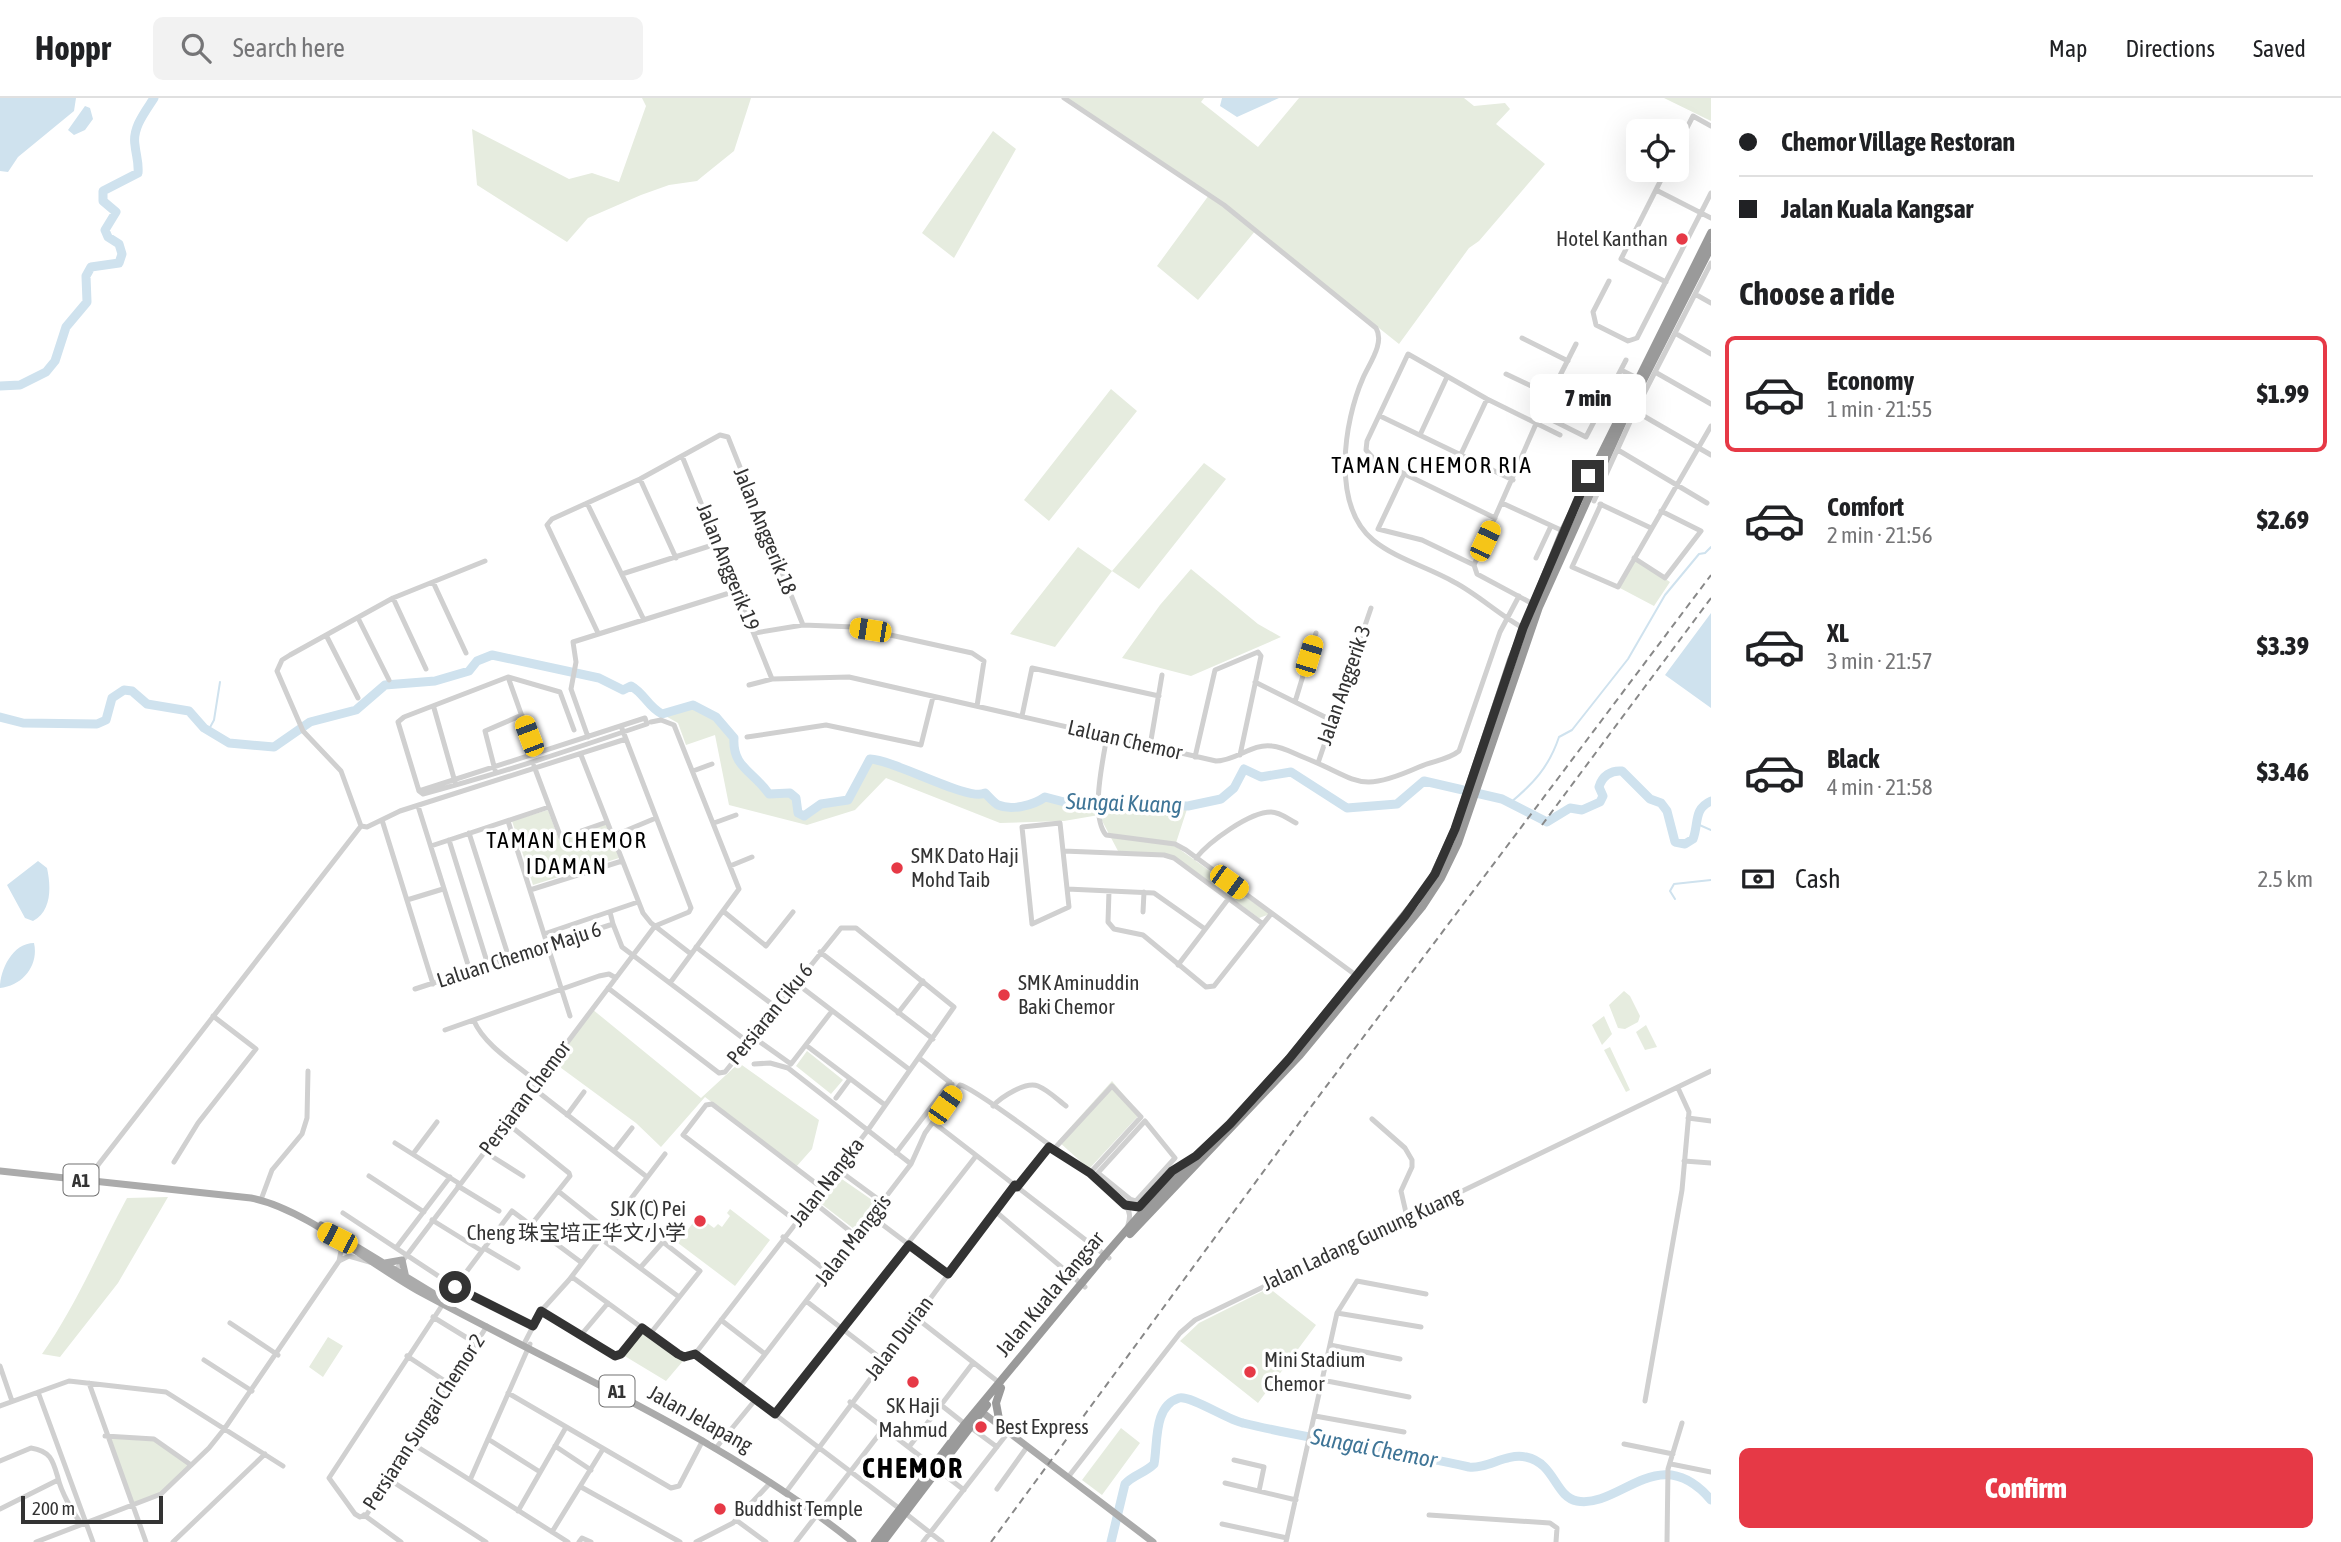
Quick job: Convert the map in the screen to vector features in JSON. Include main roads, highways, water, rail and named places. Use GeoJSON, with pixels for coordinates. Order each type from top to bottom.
{"type":"FeatureCollection","features":[{"type":"Feature","properties":{"kind":"highway","name":"Jalan Kuala Kangsar"},"geometry":{"type":"LineString","coordinates":[[1107,1257],[1125,1233],[1289,1059],[1436,887],[1458,843],[1474,781],[1533,604],[1563,531],[1711,233]]}},
{"type":"Feature","properties":{"kind":"highway","name":"Jalan Kuala Kangsar"},"geometry":{"type":"LineString","coordinates":[[1526,629],[1594,501],[1634,398],[1711,249]]}},
{"type":"Feature","properties":{"kind":"highway"},"geometry":{"type":"LineString","coordinates":[[1588,476],[1585,494],[1594,501]]}},
{"type":"Feature","properties":{"kind":"highway"},"geometry":{"type":"LineString","coordinates":[[1572,511],[1583,499],[1594,501]]}},
{"type":"Feature","properties":{"kind":"highway","name":"Jalan Kuala Kangsar"},"geometry":{"type":"LineString","coordinates":[[875,1542],[1083,1285],[1172,1188],[1268,1091],[1358,977]]}},
{"type":"Feature","properties":{"kind":"highway"},"geometry":{"type":"LineString","coordinates":[[999,1419],[996,1403],[1001,1386]]}},
{"type":"Feature","properties":{"kind":"highway","name":"Jalan Kuala Kangsar"},"geometry":{"type":"LineString","coordinates":[[883,1542],[902,1511]]}},
{"type":"Feature","properties":{"kind":"main road","name":"Jalan Jelapang"},"geometry":{"type":"LineString","coordinates":[[0,1171],[262,1198],[299,1212],[412,1287],[527,1344]]}},
{"type":"Feature","properties":{"kind":"main road","name":"Jalan Jelapang"},"geometry":{"type":"LineString","coordinates":[[177,1189],[269,1202],[716,1448],[787,1491],[856,1542]]}},
{"type":"Feature","properties":{"kind":"main road"},"geometry":{"type":"LineString","coordinates":[[317,1228],[386,1269],[395,1271],[412,1287]]}},
{"type":"Feature","properties":{"kind":"main road"},"geometry":{"type":"LineString","coordinates":[[377,1262],[392,1264],[403,1257],[407,1278]]}},
{"type":"Feature","properties":{"kind":"main road"},"geometry":{"type":"LineString","coordinates":[[981,1408],[999,1419],[1009,1432]]}},
{"type":"Feature","properties":{"kind":"main road"},"geometry":{"type":"LineString","coordinates":[[981,1408],[1153,1542]]}},
{"type":"Feature","properties":{"kind":"main road","name":"Jalan Jelapang"},"geometry":{"type":"LineString","coordinates":[[716,1448],[787,1491]]}},
{"type":"Feature","properties":{"kind":"water"},"geometry":{"type":"Polygon","coordinates":[[[0,98],[76,98],[74,111],[18,157],[8,172],[0,171],[0,98]]]}},
{"type":"Feature","properties":{"kind":"water"},"geometry":{"type":"Polygon","coordinates":[[[1222,98],[1279,98],[1237,117],[1220,106],[1222,98]]]}},
{"type":"Feature","properties":{"kind":"water"},"geometry":{"type":"Polygon","coordinates":[[[85,106],[90,108],[93,119],[85,130],[74,135],[68,130],[85,106]]]}},
{"type":"Feature","properties":{"kind":"water"},"geometry":{"type":"Polygon","coordinates":[[[1711,613],[1711,708],[1665,675],[1711,613]]]}},
{"type":"Feature","properties":{"kind":"water"},"geometry":{"type":"Polygon","coordinates":[[[38,861],[47,868],[49,898],[44,911],[33,921],[25,918],[7,885],[38,861]]]}},
{"type":"Feature","properties":{"kind":"water"},"geometry":{"type":"Polygon","coordinates":[[[34,943],[34,959],[28,973],[16,983],[0,988],[2,973],[9,958],[20,947],[34,943]]]}},
{"type":"Feature","properties":{"kind":"waterway"},"geometry":{"type":"LineString","coordinates":[[0,386],[20,385],[46,372],[55,361],[66,327],[87,302],[86,276],[91,267],[119,263],[122,254],[119,244],[108,237],[105,230],[116,212],[103,201],[103,191],[138,173],[135,132],[154,98]]}},
{"type":"Feature","properties":{"kind":"waterway"},"geometry":{"type":"LineString","coordinates":[[1510,803],[1539,774],[1559,737],[1572,730],[1628,659],[1665,595],[1699,554],[1705,553],[1711,547]]}},
{"type":"Feature","properties":{"kind":"waterway","name":"Sungai Kuang"},"geometry":{"type":"LineString","coordinates":[[0,717],[23,723],[97,724],[106,720],[112,698],[124,690],[132,691],[147,704],[189,711],[204,728],[229,743],[274,747],[310,722],[356,710],[385,685],[435,681],[469,671],[477,661],[492,655],[599,678],[623,690],[631,686],[662,714],[693,705],[716,717],[734,738],[736,756],[769,794],[790,793],[796,798],[798,813],[804,816],[821,804],[848,800],[870,759],[964,792],[985,793],[1004,807],[1029,805],[1045,797],[1068,803],[1188,806],[1221,799],[1234,788],[1244,769],[1261,777],[1291,772],[1347,808],[1397,804],[1424,781],[1502,799],[1547,822],[1570,808],[1582,810],[1600,802],[1603,796],[1599,787],[1602,780],[1611,773],[1622,771],[1650,799],[1661,803],[1667,811],[1675,842],[1685,844],[1693,839],[1701,808],[1711,801]]}},
{"type":"Feature","properties":{"kind":"waterway"},"geometry":{"type":"LineString","coordinates":[[208,731],[214,720],[220,682]]}},
{"type":"Feature","properties":{"kind":"waterway"},"geometry":{"type":"LineString","coordinates":[[1695,823],[1711,830]]}},
{"type":"Feature","properties":{"kind":"waterway"},"geometry":{"type":"LineString","coordinates":[[1675,899],[1670,891],[1674,884],[1711,880]]}},
{"type":"Feature","properties":{"kind":"waterway","name":"Sungai Chemor"},"geometry":{"type":"LineString","coordinates":[[1111,1542],[1125,1484],[1154,1464],[1161,1417],[1171,1402],[1179,1398],[1192,1400],[1243,1423],[1469,1467],[1483,1466],[1511,1457],[1526,1457],[1543,1466],[1564,1493],[1577,1501],[1593,1501],[1657,1476],[1674,1476],[1692,1483],[1711,1500]]}},
{"type":"Feature","properties":{"kind":"railway"},"geometry":{"type":"LineString","coordinates":[[991,1542],[1316,1100],[1711,575]]}},
{"type":"Feature","properties":{"kind":"railway"},"geometry":{"type":"LineString","coordinates":[[1542,825],[1711,598]]}},
{"type":"Feature","properties":{"kind":"place","name":"Hotel Kanthan"},"geometry":{"type":"Point","coordinates":[1682,239]}},
{"type":"Feature","properties":{"kind":"place","name":"SMK Dato Haji Mohd Taib"},"geometry":{"type":"Point","coordinates":[897,868]}},
{"type":"Feature","properties":{"kind":"place","name":"SMK Aminuddin Baki Chemor"},"geometry":{"type":"Point","coordinates":[1004,995]}},
{"type":"Feature","properties":{"kind":"place","name":"SJK (C) Pei Cheng 珠宝培正华文小学"},"geometry":{"type":"Point","coordinates":[700,1221]}},
{"type":"Feature","properties":{"kind":"place","name":"Mini Stadium Chemor"},"geometry":{"type":"Point","coordinates":[1250,1372]}},
{"type":"Feature","properties":{"kind":"place","name":"SK Haji Mahmud"},"geometry":{"type":"Point","coordinates":[913,1382]}},
{"type":"Feature","properties":{"kind":"place","name":"Best Express"},"geometry":{"type":"Point","coordinates":[981,1427]}},
{"type":"Feature","properties":{"kind":"place","name":"Buddhist Temple"},"geometry":{"type":"Point","coordinates":[720,1509]}},
{"type":"Feature","properties":{"kind":"district","name":"TAMAN CHEMOR RIA"},"geometry":{"type":"Point","coordinates":[1432,465]}},
{"type":"Feature","properties":{"kind":"district","name":"TAMAN CHEMOR IDAMAN"},"geometry":{"type":"Point","coordinates":[567,853]}},
{"type":"Feature","properties":{"kind":"district","name":"CHEMOR"},"geometry":{"type":"Point","coordinates":[913,1468]}}]}
